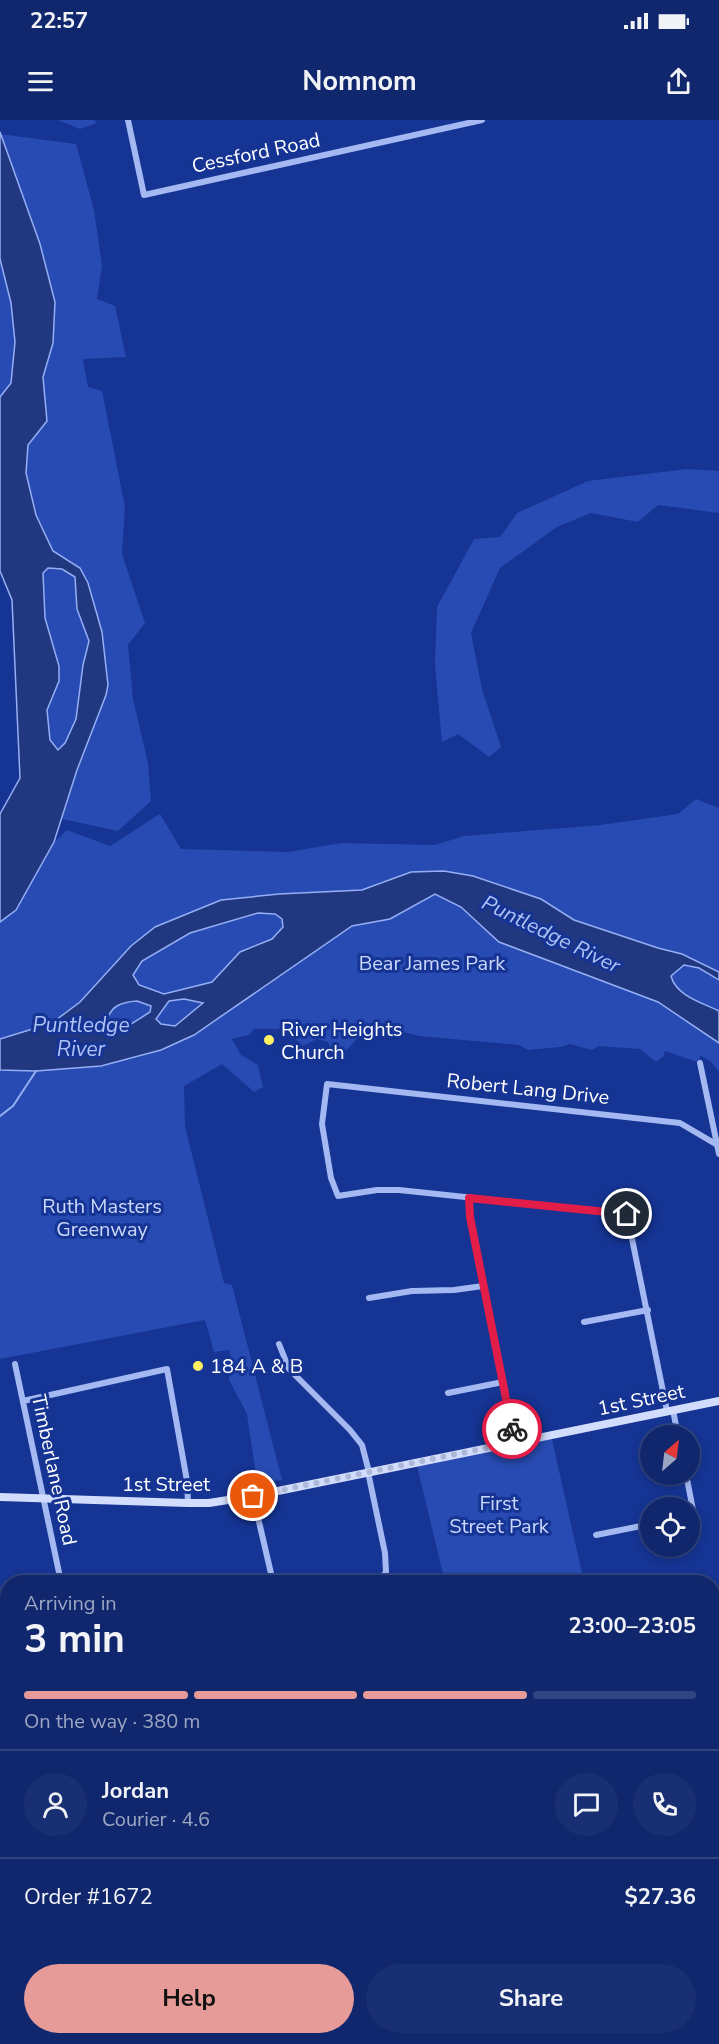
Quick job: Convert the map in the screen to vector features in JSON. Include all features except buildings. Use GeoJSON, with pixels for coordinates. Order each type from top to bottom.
{"type":"FeatureCollection","features":[{"type":"Feature","properties":{"kind":"street","name":"Cessford Road"},"geometry":{"type":"LineString","coordinates":[[128,120],[144,195],[482,120]]}},
{"type":"Feature","properties":{"kind":"street"},"geometry":{"type":"LineString","coordinates":[[700,1063],[719,1154]]}},
{"type":"Feature","properties":{"kind":"street","name":"Robert Lang Drive"},"geometry":{"type":"LineString","coordinates":[[469,1198],[399,1190],[377,1190],[338,1196],[331,1178],[322,1124],[327,1084],[680,1123],[718,1146]]}},
{"type":"Feature","properties":{"kind":"street"},"geometry":{"type":"LineString","coordinates":[[515,1442],[483,1286],[470,1217],[469,1198],[627,1214],[674,1425]]}},
{"type":"Feature","properties":{"kind":"street"},"geometry":{"type":"LineString","coordinates":[[369,1298],[412,1291],[454,1290],[483,1286]]}},
{"type":"Feature","properties":{"kind":"street"},"geometry":{"type":"LineString","coordinates":[[584,1322],[648,1310]]}},
{"type":"Feature","properties":{"kind":"street"},"geometry":{"type":"LineString","coordinates":[[279,1344],[289,1369],[362,1445],[385,1553],[386,1572],[384,1575]]}},
{"type":"Feature","properties":{"kind":"street","name":"Timberlane Road"},"geometry":{"type":"LineString","coordinates":[[15,1364],[59,1575]]}},
{"type":"Feature","properties":{"kind":"street"},"geometry":{"type":"LineString","coordinates":[[22,1401],[167,1369],[187,1481],[188,1503]]}},
{"type":"Feature","properties":{"kind":"street"},"geometry":{"type":"LineString","coordinates":[[448,1393],[503,1382]]}},
{"type":"Feature","properties":{"kind":"street","name":"1st Street"},"geometry":{"type":"LineString","coordinates":[[0,1497],[209,1503],[719,1401]]}},
{"type":"Feature","properties":{"kind":"street"},"geometry":{"type":"LineString","coordinates":[[253,1496],[271,1575]]}},
{"type":"Feature","properties":{"kind":"street"},"geometry":{"type":"LineString","coordinates":[[596,1535],[640,1526]]}},
{"type":"Feature","properties":{"kind":"green space"},"geometry":{"type":"Polygon","coordinates":[[[58,120],[94,120],[97,123],[80,129],[58,120]]]}},
{"type":"Feature","properties":{"kind":"green space"},"geometry":{"type":"Polygon","coordinates":[[[0,134],[76,144],[94,210],[102,266],[97,299],[115,306],[126,357],[83,359],[88,387],[102,391],[125,507],[122,554],[145,623],[128,645],[133,699],[148,763],[151,801],[118,831],[62,819],[108,685],[102,632],[80,568],[53,551],[36,515],[26,473],[28,445],[47,421],[43,377],[53,343],[0,134]]]}},
{"type":"Feature","properties":{"kind":"green space"},"geometry":{"type":"Polygon","coordinates":[[[0,259],[11,303],[15,342],[11,383],[0,397],[0,259]]]}},
{"type":"Feature","properties":{"kind":"green space"},"geometry":{"type":"Polygon","coordinates":[[[687,469],[719,471],[719,513],[658,505],[638,522],[591,513],[557,527],[500,568],[471,633],[482,689],[501,747],[489,757],[458,734],[442,742],[435,665],[437,607],[474,539],[500,537],[517,513],[588,481],[687,469]]]}},
{"type":"Feature","properties":{"kind":"green space"},"geometry":{"type":"Polygon","coordinates":[[[48,568],[62,568],[75,577],[77,609],[89,641],[83,665],[76,719],[65,743],[58,750],[50,740],[47,710],[59,681],[59,666],[45,618],[43,573],[48,568]]]}},
{"type":"Feature","properties":{"kind":"green space"},"geometry":{"type":"Polygon","coordinates":[[[696,799],[719,808],[719,1011],[686,995],[673,984],[658,948],[574,920],[541,899],[473,876],[444,871],[411,872],[362,890],[279,894],[221,900],[155,927],[131,946],[80,1002],[52,1023],[0,1039],[0,922],[16,910],[54,842],[67,830],[110,846],[160,814],[181,849],[288,852],[341,843],[435,845],[464,836],[600,825],[678,814],[696,799]]]}},
{"type":"Feature","properties":{"kind":"green space"},"geometry":{"type":"Polygon","coordinates":[[[423,891],[446,892],[694,1020],[695,1027],[719,1043],[719,1071],[710,1061],[700,1055],[700,1063],[665,1051],[663,1057],[656,1062],[640,1049],[599,1046],[592,1050],[570,1044],[528,1050],[519,1045],[419,1036],[400,1031],[396,1038],[381,1038],[372,1030],[365,1030],[343,1054],[331,1051],[328,1042],[317,1039],[303,1046],[292,1036],[289,1029],[254,1029],[249,1035],[232,1039],[241,1055],[258,1065],[263,1087],[254,1092],[222,1064],[184,1086],[185,1126],[224,1283],[232,1285],[282,1480],[257,1482],[247,1414],[229,1380],[230,1350],[214,1352],[205,1320],[0,1359],[0,1070],[50,1070],[100,1065],[125,1061],[172,1045],[222,1016],[222,1008],[336,923],[423,891]]]}},
{"type":"Feature","properties":{"kind":"green space"},"geometry":{"type":"Polygon","coordinates":[[[258,913],[275,914],[282,919],[283,927],[272,939],[240,952],[212,982],[164,994],[139,985],[133,975],[142,961],[190,933],[258,913]]]}},
{"type":"Feature","properties":{"kind":"green space"},"geometry":{"type":"Polygon","coordinates":[[[184,999],[204,1003],[175,1026],[161,1024],[156,1019],[169,1001],[184,999]]]}},
{"type":"Feature","properties":{"kind":"green space"},"geometry":{"type":"Polygon","coordinates":[[[137,1001],[152,1007],[150,1012],[124,1028],[111,1027],[106,1023],[117,1006],[137,1001]]]}},
{"type":"Feature","properties":{"kind":"green space","name":"First Street Park"},"geometry":{"type":"Polygon","coordinates":[[[551,1435],[582,1575],[443,1575],[416,1462],[551,1435]]]}},
{"type":"Feature","properties":{"kind":"water"},"geometry":{"type":"Polygon","coordinates":[[[0,132],[40,244],[55,302],[53,343],[43,377],[47,421],[28,445],[26,473],[36,515],[53,551],[80,568],[88,583],[102,632],[108,685],[54,842],[16,910],[0,922],[0,814],[20,778],[12,600],[0,571],[0,397],[11,383],[15,342],[11,303],[0,259],[0,132]],[[48,568],[43,573],[45,618],[59,666],[59,681],[47,710],[50,740],[58,750],[65,743],[76,719],[83,665],[89,641],[77,609],[75,577],[62,569],[48,568]]]}},
{"type":"Feature","properties":{"kind":"water","name":"Puntledge River"},"geometry":{"type":"Polygon","coordinates":[[[444,871],[473,876],[541,899],[574,920],[682,954],[719,972],[719,980],[699,968],[684,965],[671,976],[678,989],[684,994],[719,1011],[719,1043],[658,1002],[499,942],[461,907],[435,894],[390,919],[352,926],[194,1035],[161,1050],[101,1066],[36,1071],[0,1070],[0,1039],[52,1023],[80,1002],[131,946],[155,927],[221,900],[279,894],[362,890],[411,872],[444,871]],[[258,913],[190,933],[142,961],[133,975],[139,985],[164,994],[212,982],[240,952],[272,939],[283,927],[282,919],[275,914],[258,913]],[[184,999],[169,1001],[156,1019],[161,1024],[175,1026],[203,1003],[184,999]],[[137,1001],[113,1009],[106,1023],[111,1027],[125,1028],[150,1012],[151,1006],[137,1001]]]}},
{"type":"Feature","properties":{"kind":"waterway"},"geometry":{"type":"LineString","coordinates":[[0,1116],[13,1106],[36,1071]]}},
{"type":"Feature","properties":{"kind":"way so far"},"geometry":{"type":"LineString","coordinates":[[253,1496],[515,1442],[512,1429]]}},
{"type":"Feature","properties":{"kind":"place","name":"River Heights Church"},"geometry":{"type":"Point","coordinates":[269,1040]}},
{"type":"Feature","properties":{"kind":"place","name":"184 A & B"},"geometry":{"type":"Point","coordinates":[198,1366]}},
{"type":"Feature","properties":{"kind":"route"},"geometry":{"type":"LineString","coordinates":[[512,1429],[470,1217],[469,1198],[627,1214]]}},
{"type":"Feature","properties":{"kind":"park label","name":"Bear James Park"},"geometry":{"type":"Point","coordinates":[432,963]}},
{"type":"Feature","properties":{"kind":"park label","name":"Ruth Masters Greenway"},"geometry":{"type":"Point","coordinates":[102,1218]}}]}
